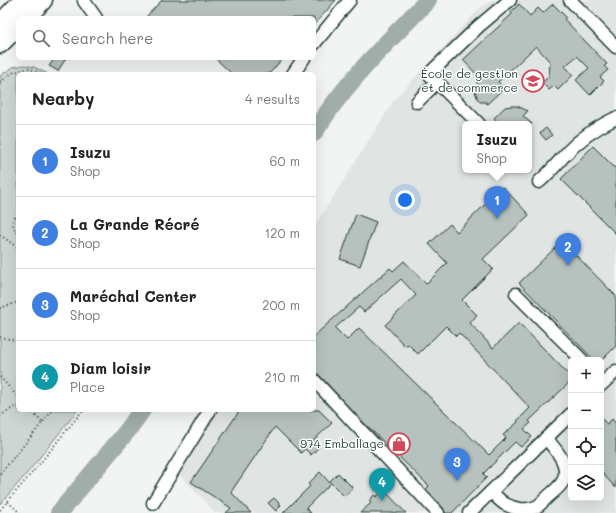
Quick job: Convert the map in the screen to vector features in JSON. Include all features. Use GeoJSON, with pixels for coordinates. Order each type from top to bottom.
{"type":"FeatureCollection","features":[{"type":"Feature","properties":{"kind":"highway"},"geometry":{"type":"LineString","coordinates":[[0,24],[23,0]]}},
{"type":"Feature","properties":{"kind":"highway"},"geometry":{"type":"LineString","coordinates":[[28,16],[43,0]]}},
{"type":"Feature","properties":{"kind":"highway"},"geometry":{"type":"LineString","coordinates":[[0,44],[16,28]]}},
{"type":"Feature","properties":{"kind":"street"},"geometry":{"type":"LineString","coordinates":[[85,0],[84,1],[95,16]]}},
{"type":"Feature","properties":{"kind":"street"},"geometry":{"type":"LineString","coordinates":[[316,42],[350,0]]}},
{"type":"Feature","properties":{"kind":"street"},"geometry":{"type":"LineString","coordinates":[[476,121],[429,74],[479,26],[510,0]]}},
{"type":"Feature","properties":{"kind":"street"},"geometry":{"type":"LineString","coordinates":[[570,0],[616,47]]}},
{"type":"Feature","properties":{"kind":"street"},"geometry":{"type":"LineString","coordinates":[[294,72],[302,60]]}},
{"type":"Feature","properties":{"kind":"street"},"geometry":{"type":"LineString","coordinates":[[417,102],[437,82]]}},
{"type":"Feature","properties":{"kind":"street"},"geometry":{"type":"LineString","coordinates":[[539,182],[552,171],[563,156],[584,138],[616,118]]}},
{"type":"Feature","properties":{"kind":"street"},"geometry":{"type":"LineString","coordinates":[[516,294],[579,357]]}},
{"type":"Feature","properties":{"kind":"street"},"geometry":{"type":"LineString","coordinates":[[604,380],[616,371]]}},
{"type":"Feature","properties":{"kind":"street"},"geometry":{"type":"LineString","coordinates":[[316,382],[438,513]]}},
{"type":"Feature","properties":{"kind":"street"},"geometry":{"type":"LineString","coordinates":[[153,503],[209,412]]}},
{"type":"Feature","properties":{"kind":"street"},"geometry":{"type":"LineString","coordinates":[[473,511],[568,417]]}},
{"type":"Feature","properties":{"kind":"street"},"geometry":{"type":"LineString","coordinates":[[491,492],[505,504],[523,510],[537,506],[554,491],[563,482],[565,473],[563,461],[558,452],[546,438]]}},
{"type":"Feature","properties":{"kind":"path"},"geometry":{"type":"LineString","coordinates":[[0,82],[12,73],[28,68],[39,72]]}},
{"type":"Feature","properties":{"kind":"path"},"geometry":{"type":"LineString","coordinates":[[16,216],[12,224],[16,232]]}},
{"type":"Feature","properties":{"kind":"path"},"geometry":{"type":"LineString","coordinates":[[0,235],[16,247]]}},
{"type":"Feature","properties":{"kind":"path"},"geometry":{"type":"LineString","coordinates":[[0,308],[16,303]]}},
{"type":"Feature","properties":{"kind":"path"},"geometry":{"type":"LineString","coordinates":[[0,337],[16,341]]}},
{"type":"Feature","properties":{"kind":"path"},"geometry":{"type":"LineString","coordinates":[[0,377],[16,395]]}},
{"type":"Feature","properties":{"kind":"path"},"geometry":{"type":"LineString","coordinates":[[0,416],[16,406]]}},
{"type":"Feature","properties":{"kind":"path"},"geometry":{"type":"LineString","coordinates":[[32,412],[43,424]]}},
{"type":"Feature","properties":{"kind":"path"},"geometry":{"type":"LineString","coordinates":[[0,474],[52,412]]}},
{"type":"Feature","properties":{"kind":"path"},"geometry":{"type":"LineString","coordinates":[[0,510],[81,412]]}},
{"type":"Feature","properties":{"kind":"path"},"geometry":{"type":"LineString","coordinates":[[8,502],[20,513]]}},
{"type":"Feature","properties":{"kind":"shaded area"},"geometry":{"type":"Polygon","coordinates":[[[491,0],[616,0],[616,513],[215,513],[173,467],[214,412],[316,412],[316,224],[395,99],[479,9],[491,0]]]}},
{"type":"Feature","properties":{"kind":"shaded area"},"geometry":{"type":"Polygon","coordinates":[[[24,65],[34,67],[44,72],[16,72],[16,412],[76,412],[24,477],[0,504],[0,76],[13,67],[24,65]]]}},
{"type":"Feature","properties":{"kind":"building"},"geometry":{"type":"Polygon","coordinates":[[[162,0],[336,0],[316,23],[316,16],[147,16],[162,0]]]}},
{"type":"Feature","properties":{"kind":"building"},"geometry":{"type":"Polygon","coordinates":[[[519,4],[530,16],[538,8],[543,13],[553,4],[566,17],[564,19],[607,64],[604,66],[608,70],[600,77],[604,81],[590,95],[576,80],[589,68],[577,56],[565,66],[573,75],[558,90],[554,86],[549,90],[542,83],[549,76],[550,62],[536,46],[498,82],[504,88],[487,104],[486,102],[480,102],[478,100],[475,91],[480,86],[476,82],[480,78],[463,60],[512,14],[511,12],[519,4]]]}},
{"type":"Feature","properties":{"kind":"building"},"geometry":{"type":"Polygon","coordinates":[[[54,60],[65,60],[58,71],[49,66],[54,60]]]}},
{"type":"Feature","properties":{"kind":"building"},"geometry":{"type":"Polygon","coordinates":[[[217,60],[281,60],[271,72],[230,72],[217,60]]]}},
{"type":"Feature","properties":{"kind":"building"},"geometry":{"type":"Polygon","coordinates":[[[517,106],[528,111],[523,116],[529,121],[497,121],[494,118],[505,107],[517,106]]]}},
{"type":"Feature","properties":{"kind":"building"},"geometry":{"type":"Polygon","coordinates":[[[546,128],[552,135],[546,140],[540,133],[546,128]]]}},
{"type":"Feature","properties":{"kind":"building"},"geometry":{"type":"Polygon","coordinates":[[[593,146],[616,169],[616,234],[561,179],[593,146]]]}},
{"type":"Feature","properties":{"kind":"building"},"geometry":{"type":"Polygon","coordinates":[[[503,187],[529,215],[483,259],[493,269],[462,300],[477,315],[470,323],[493,348],[519,323],[568,374],[568,384],[529,421],[531,423],[524,429],[532,437],[521,447],[515,442],[483,474],[487,477],[452,513],[445,513],[443,508],[426,489],[429,486],[357,416],[319,375],[316,374],[316,334],[390,268],[393,271],[404,261],[426,284],[447,263],[429,244],[450,224],[457,232],[503,187]],[[401,279],[364,312],[359,307],[335,328],[347,340],[359,328],[489,455],[506,438],[503,435],[518,422],[517,421],[530,408],[459,333],[456,336],[446,326],[418,354],[408,344],[405,346],[385,325],[416,295],[401,279]]]}},
{"type":"Feature","properties":{"kind":"building"},"geometry":{"type":"Polygon","coordinates":[[[356,214],[376,222],[360,266],[340,259],[356,214]]]}},
{"type":"Feature","properties":{"kind":"building"},"geometry":{"type":"Polygon","coordinates":[[[562,241],[616,296],[616,346],[604,358],[591,357],[519,283],[562,241]]]}},
{"type":"Feature","properties":{"kind":"building"},"geometry":{"type":"Polygon","coordinates":[[[316,410],[319,410],[332,423],[313,441],[319,447],[311,455],[305,449],[301,453],[275,427],[231,492],[251,513],[226,513],[231,508],[191,482],[239,412],[316,412],[316,410]]]}},
{"type":"Feature","properties":{"kind":"building"},"geometry":{"type":"Polygon","coordinates":[[[612,419],[616,424],[616,488],[604,475],[604,421],[607,424],[612,419]]]}},
{"type":"Feature","properties":{"kind":"building"},"geometry":{"type":"Polygon","coordinates":[[[320,472],[329,482],[338,473],[353,488],[344,496],[331,483],[306,508],[311,513],[283,513],[310,486],[308,484],[320,472]]]}},
{"type":"Feature","properties":{"kind":"building"},"geometry":{"type":"Polygon","coordinates":[[[384,490],[406,513],[360,513],[371,503],[369,501],[374,495],[376,497],[384,490]]]}},
{"type":"Feature","properties":{"kind":"building"},"geometry":{"type":"Polygon","coordinates":[[[274,498],[281,505],[276,511],[268,503],[274,498]]]}},
{"type":"Feature","properties":{"kind":"waterway"},"geometry":{"type":"LineString","coordinates":[[316,130],[353,80],[382,47],[428,0]]}},
{"type":"Feature","properties":{"kind":"waterway"},"geometry":{"type":"LineString","coordinates":[[59,513],[128,430],[141,412]]}},
{"type":"Feature","properties":{"kind":"place","name":"École de gestion et de commerce"},"geometry":{"type":"Point","coordinates":[533,81]}},
{"type":"Feature","properties":{"kind":"place","name":"Isuzu"},"geometry":{"type":"Point","coordinates":[497,219]}},
{"type":"Feature","properties":{"kind":"place","name":"La Grande Récré"},"geometry":{"type":"Point","coordinates":[568,266]}},
{"type":"Feature","properties":{"kind":"place","name":"974 Emballage"},"geometry":{"type":"Point","coordinates":[399,444]}},
{"type":"Feature","properties":{"kind":"place","name":"Maréchal Center"},"geometry":{"type":"Point","coordinates":[457,481]}},
{"type":"Feature","properties":{"kind":"place","name":"Diam loisir"},"geometry":{"type":"Point","coordinates":[382,501]}}]}
